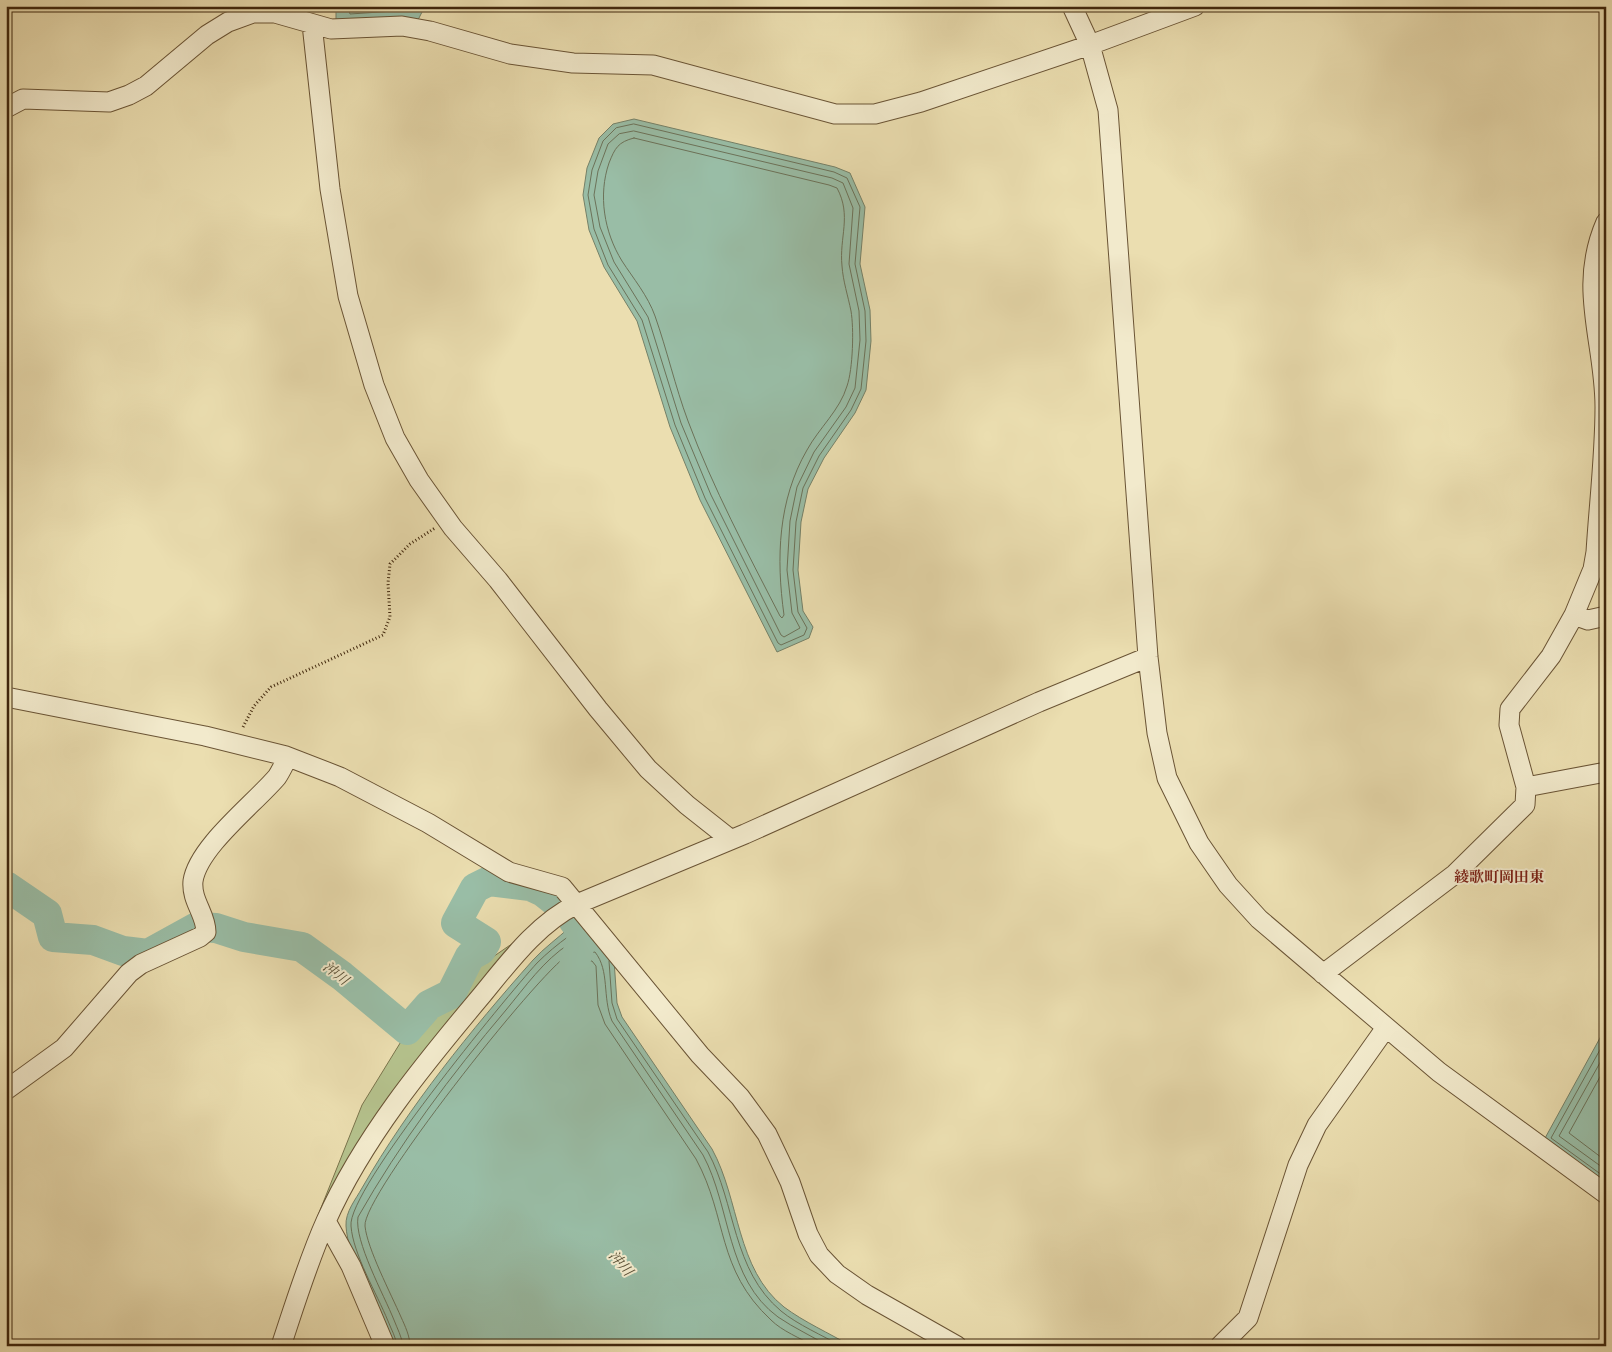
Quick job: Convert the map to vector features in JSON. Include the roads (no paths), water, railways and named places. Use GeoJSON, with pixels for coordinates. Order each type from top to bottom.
{"type":"FeatureCollection","features":[{"type":"Feature","properties":{"kind":"street"},"geometry":{"type":"LineString","coordinates":[[1072,6],[1090,45],[1108,110],[1148,657],[1157,734],[1167,778],[1199,843],[1228,885],[1259,919],[1386,1029],[1439,1072],[1606,1194]]}},
{"type":"Feature","properties":{"kind":"street"},"geometry":{"type":"LineString","coordinates":[[6,108],[23,99],[109,102],[129,95],[146,86],[207,34],[228,22],[264,10],[331,29],[402,26],[430,31],[510,54],[573,64],[653,65],[835,114],[875,114],[921,102],[1090,45],[1195,6]]}},
{"type":"Feature","properties":{"kind":"street"},"geometry":{"type":"LineString","coordinates":[[312,24],[330,189],[348,296],[374,384],[395,438],[419,480],[448,520],[648,768],[687,805],[730,840]]}},
{"type":"Feature","properties":{"kind":"street"},"geometry":{"type":"LineString","coordinates":[[1322,974],[1455,874],[1525,805],[1526,786],[1510,725],[1510,709],[1551,656],[1574,615],[1593,569],[1596,552],[1606,406],[1591,288],[1594,261],[1606,222]]}},
{"type":"Feature","properties":{"kind":"street"},"geometry":{"type":"LineString","coordinates":[[1574,615],[1588,620],[1606,616]]}},
{"type":"Feature","properties":{"kind":"street"},"geometry":{"type":"LineString","coordinates":[[281,1346],[326,1221],[362,1156],[400,1100],[454,1028],[509,962],[548,921],[577,904],[730,840],[1039,702],[1148,657]]}},
{"type":"Feature","properties":{"kind":"street"},"geometry":{"type":"LineString","coordinates":[[6,697],[234,743],[288,757],[340,777],[428,823],[509,872],[562,887],[700,1054],[740,1097],[766,1134],[790,1182],[808,1234],[819,1255],[836,1274],[867,1295],[957,1346]]}},
{"type":"Feature","properties":{"kind":"street"},"geometry":{"type":"LineString","coordinates":[[6,1090],[64,1048],[129,973],[141,964],[200,937],[206,927],[194,900],[193,881],[202,856],[278,776],[288,757]]}},
{"type":"Feature","properties":{"kind":"street"},"geometry":{"type":"LineString","coordinates":[[1526,786],[1606,772]]}},
{"type":"Feature","properties":{"kind":"street"},"geometry":{"type":"LineString","coordinates":[[1220,1346],[1248,1318],[1298,1165],[1317,1125],[1386,1029]]}},
{"type":"Feature","properties":{"kind":"street"},"geometry":{"type":"LineString","coordinates":[[326,1221],[352,1266],[385,1346]]}},
{"type":"Feature","properties":{"kind":"water"},"geometry":{"type":"Polygon","coordinates":[[[336,6],[425,6],[416,24],[336,26],[336,6]]]}},
{"type":"Feature","properties":{"kind":"water"},"geometry":{"type":"Polygon","coordinates":[[[634,119],[835,167],[850,173],[865,207],[860,264],[870,310],[871,341],[866,390],[855,413],[824,458],[808,489],[801,522],[798,570],[803,611],[813,627],[809,638],[777,652],[700,500],[670,427],[637,321],[604,267],[589,230],[583,195],[587,168],[599,138],[613,124],[634,119]]]}},
{"type":"Feature","properties":{"kind":"water"},"geometry":{"type":"Polygon","coordinates":[[[570,927],[585,943],[596,935],[614,960],[617,1003],[622,1017],[712,1149],[721,1169],[748,1254],[756,1273],[768,1291],[784,1307],[808,1323],[851,1346],[392,1346],[364,1286],[352,1253],[346,1226],[349,1211],[380,1158],[420,1098],[464,1041],[533,960],[570,927]]]}},
{"type":"Feature","properties":{"kind":"water"},"geometry":{"type":"Polygon","coordinates":[[[1606,1027],[1606,1182],[1604,1183],[1544,1140],[1606,1027]]]}},
{"type":"Feature","properties":{"kind":"waterway","name":"沖川"},"geometry":{"type":"LineString","coordinates":[[6,886],[47,914],[53,937],[93,940],[123,951],[148,954],[197,927],[216,928],[244,937],[302,947],[342,976],[407,1030],[429,1005],[451,994],[470,956],[481,950],[486,942],[456,923],[475,888],[489,881],[530,886],[543,892],[557,903]]}},
{"type":"Feature","properties":{"kind":"waterway","name":"沖川"},"geometry":{"type":"LineString","coordinates":[[571,977],[583,933],[573,920]]}},
{"type":"Feature","properties":{"kind":"district","name":"綾歌町岡田東"},"geometry":{"type":"Point","coordinates":[1499,877]}}]}
